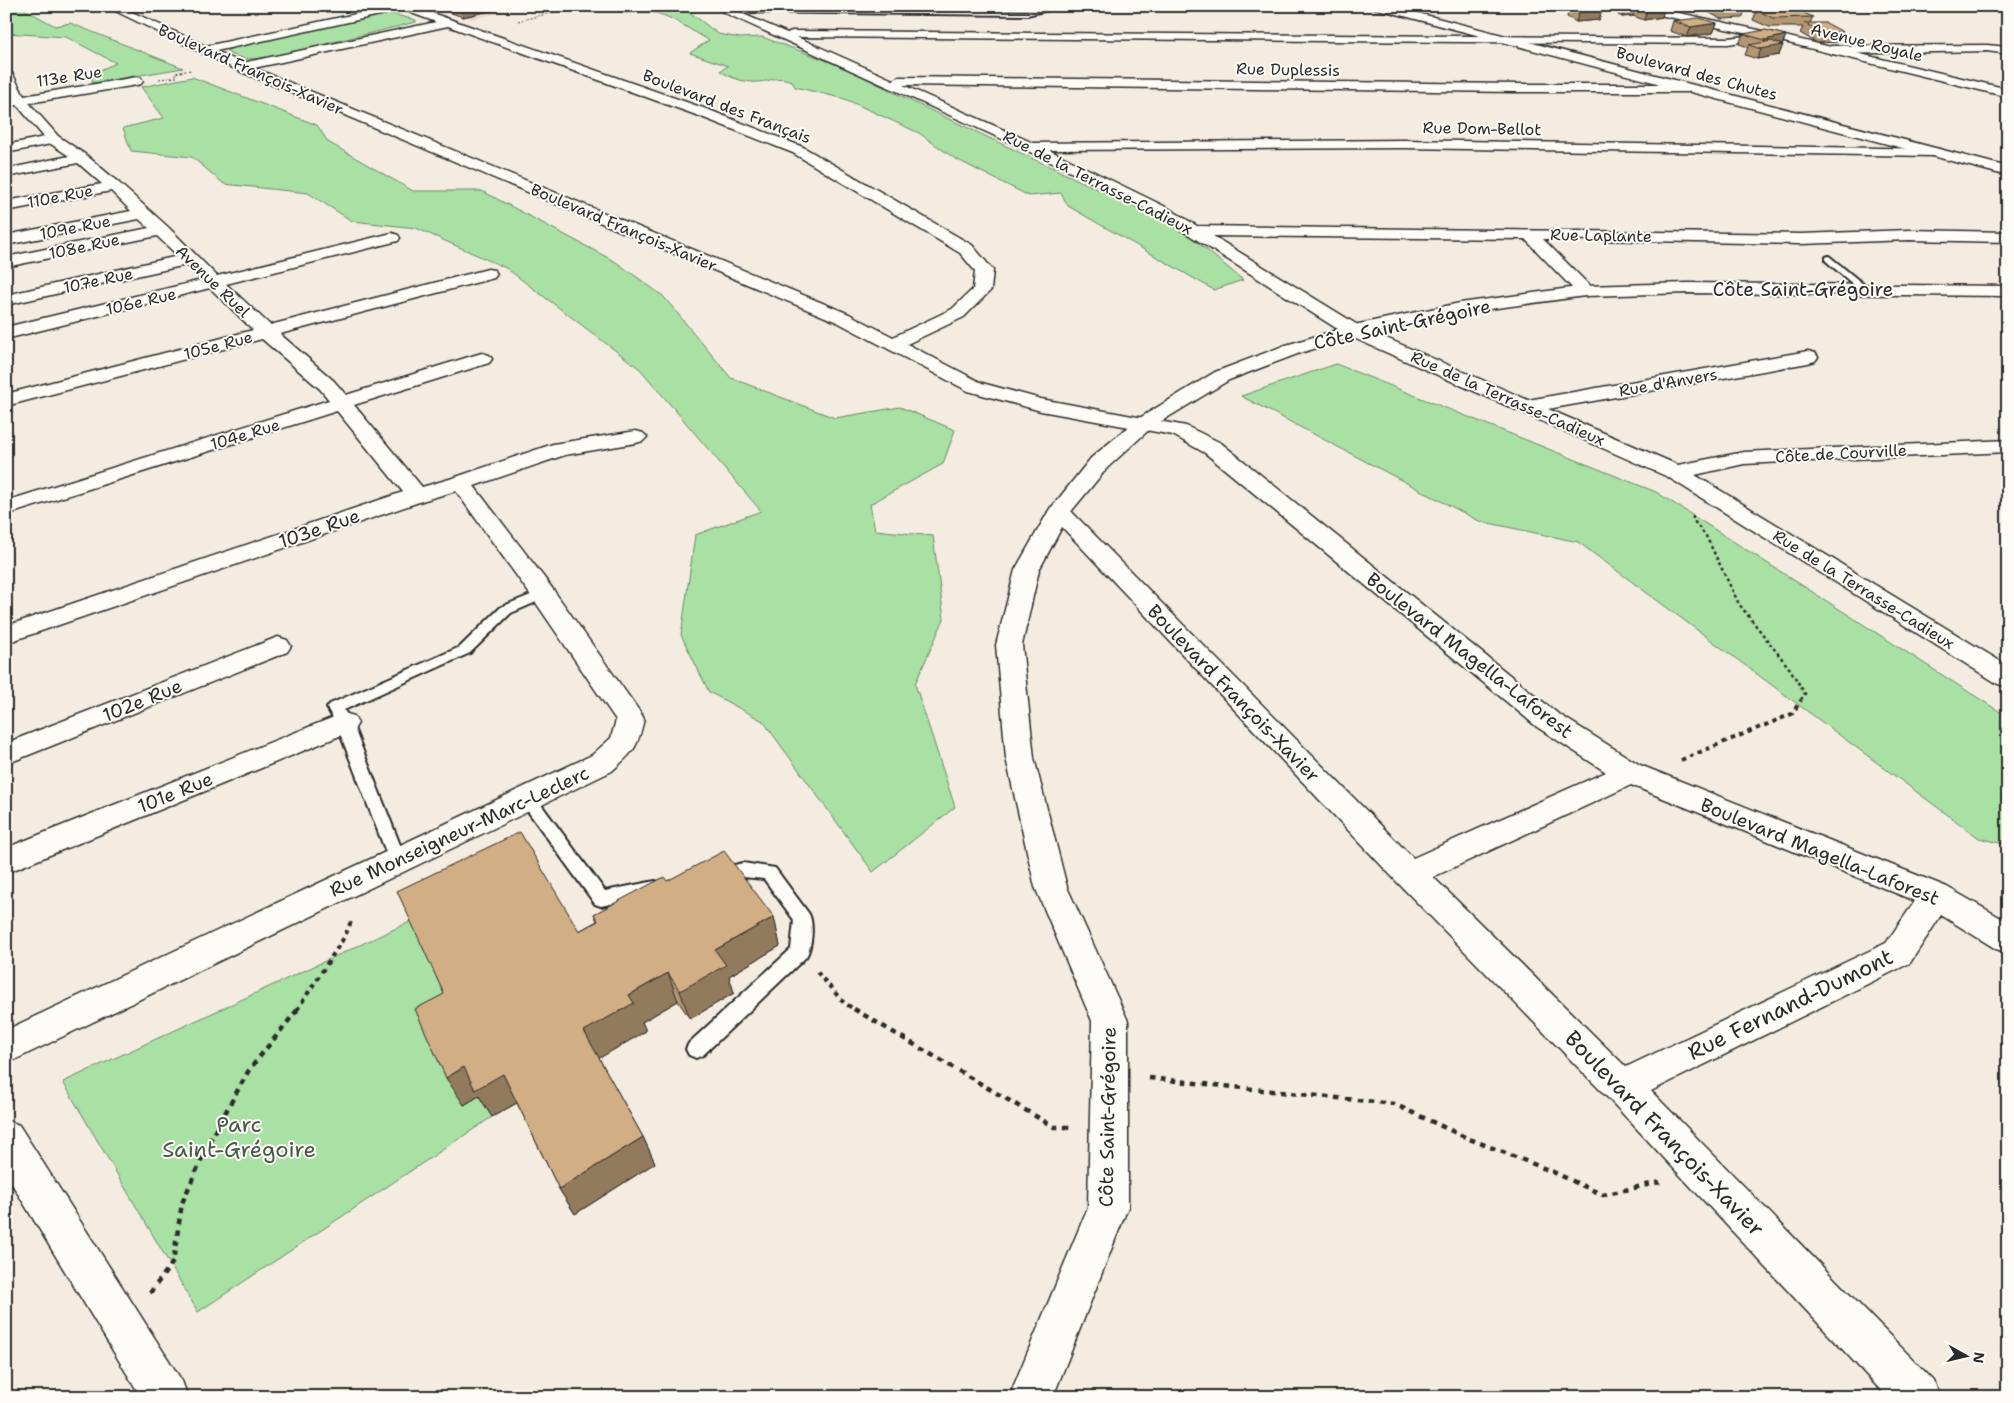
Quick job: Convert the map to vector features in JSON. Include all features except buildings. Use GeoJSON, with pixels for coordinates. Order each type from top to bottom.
{"type":"FeatureCollection","features":[{"type":"Feature","properties":{"kind":"street","name":"Boulevard François-Xavier"},"geometry":{"type":"LineString","coordinates":[[110,6],[237,65],[843,318],[975,387],[1011,398],[1145,423]]}},
{"type":"Feature","properties":{"kind":"street","name":"Boulevard des Chutes"},"geometry":{"type":"LineString","coordinates":[[1378,6],[2008,172]]}},
{"type":"Feature","properties":{"kind":"street","name":"Avenue Royale"},"geometry":{"type":"LineString","coordinates":[[1631,6],[1768,35],[2007,92]]}},
{"type":"Feature","properties":{"kind":"street"},"geometry":{"type":"LineString","coordinates":[[205,50],[402,7]]}},
{"type":"Feature","properties":{"kind":"street","name":"Boulevard des Français"},"geometry":{"type":"LineString","coordinates":[[402,7],[704,113],[798,150],[966,249],[984,270],[982,290],[958,313],[892,344]]}},
{"type":"Feature","properties":{"kind":"street","name":"Rue de la Terrasse-Cadieux"},"geometry":{"type":"LineString","coordinates":[[722,8],[1029,146],[1162,211],[1354,331],[1676,472],[2008,678]]}},
{"type":"Feature","properties":{"kind":"street"},"geometry":{"type":"LineString","coordinates":[[237,65],[447,23]]}},
{"type":"Feature","properties":{"kind":"street"},"geometry":{"type":"LineString","coordinates":[[781,34],[1462,39],[1512,41],[1728,41],[1768,35]]}},
{"type":"Feature","properties":{"kind":"street"},"geometry":{"type":"LineString","coordinates":[[1987,48],[2008,41]]}},
{"type":"Feature","properties":{"kind":"street"},"geometry":{"type":"LineString","coordinates":[[1831,50],[1987,48],[2008,51]]}},
{"type":"Feature","properties":{"kind":"street","name":"Avenue Ruel"},"geometry":{"type":"LineString","coordinates":[[6,74],[13,101],[53,139],[82,158],[144,213],[189,259],[266,332],[327,385],[417,495]]}},
{"type":"Feature","properties":{"kind":"street","name":"113e Rue"},"geometry":{"type":"LineString","coordinates":[[13,101],[137,81]]}},
{"type":"Feature","properties":{"kind":"street","name":"Rue Duplessis"},"geometry":{"type":"LineString","coordinates":[[887,81],[1516,88],[1688,88]]}},
{"type":"Feature","properties":{"kind":"street"},"geometry":{"type":"LineString","coordinates":[[6,149],[53,139]]}},
{"type":"Feature","properties":{"kind":"street","name":"Rue Dom-Bellot"},"geometry":{"type":"LineString","coordinates":[[1029,146],[1404,144],[1934,152]]}},
{"type":"Feature","properties":{"kind":"street"},"geometry":{"type":"LineString","coordinates":[[6,173],[82,158]]}},
{"type":"Feature","properties":{"kind":"street","name":"110e Rue"},"geometry":{"type":"LineString","coordinates":[[6,206],[114,186]]}},
{"type":"Feature","properties":{"kind":"street","name":"109e Rue"},"geometry":{"type":"LineString","coordinates":[[6,240],[144,213]]}},
{"type":"Feature","properties":{"kind":"street","name":"108e Rue"},"geometry":{"type":"LineString","coordinates":[[6,262],[162,230]]}},
{"type":"Feature","properties":{"kind":"street","name":"Rue Laplante"},"geometry":{"type":"LineString","coordinates":[[1195,231],[1801,239],[1909,236],[2008,237]]}},
{"type":"Feature","properties":{"kind":"street"},"geometry":{"type":"LineString","coordinates":[[1529,234],[1585,290]]}},
{"type":"Feature","properties":{"kind":"street","name":"106e Rue"},"geometry":{"type":"LineString","coordinates":[[6,333],[392,238]]}},
{"type":"Feature","properties":{"kind":"street","name":"107e Rue"},"geometry":{"type":"LineString","coordinates":[[6,300],[189,259]]}},
{"type":"Feature","properties":{"kind":"street","name":"105e Rue"},"geometry":{"type":"LineString","coordinates":[[6,400],[488,274]]}},
{"type":"Feature","properties":{"kind":"street","name":"Côte Saint-Grégoire"},"geometry":{"type":"LineString","coordinates":[[1031,1397],[1108,1207],[1110,1021],[1051,887],[1020,758],[1009,645],[1027,570],[1059,512],[1100,462],[1145,423],[1222,376],[1293,349],[1354,331],[1460,308],[1585,290],[1688,288],[2008,291]]}},
{"type":"Feature","properties":{"kind":"street","name":"Rue d'Anvers"},"geometry":{"type":"LineString","coordinates":[[1528,406],[1808,357]]}},
{"type":"Feature","properties":{"kind":"street","name":"104e Rue"},"geometry":{"type":"LineString","coordinates":[[6,508],[482,359]]}},
{"type":"Feature","properties":{"kind":"street","name":"Boulevard Magella-Laforest"},"geometry":{"type":"LineString","coordinates":[[1145,423],[1179,430],[1213,448],[1547,720],[1630,773],[1936,896],[2008,939]]}},
{"type":"Feature","properties":{"kind":"street","name":"103e Rue"},"geometry":{"type":"LineString","coordinates":[[6,635],[417,495],[461,483],[561,449],[636,437]]}},
{"type":"Feature","properties":{"kind":"street","name":"Côte de Courville"},"geometry":{"type":"LineString","coordinates":[[1676,472],[1744,458],[2008,446]]}},
{"type":"Feature","properties":{"kind":"street","name":"Rue Monseigneur-Marc-Leclerc"},"geometry":{"type":"LineString","coordinates":[[6,1048],[602,763],[624,743],[630,719],[543,594],[461,483]]}},
{"type":"Feature","properties":{"kind":"street","name":"Boulevard François-Xavier"},"geometry":{"type":"LineString","coordinates":[[1059,512],[1409,874],[1622,1087],[1918,1397]]}},
{"type":"Feature","properties":{"kind":"street","name":"102e Rue"},"geometry":{"type":"LineString","coordinates":[[6,754],[278,646]]}},
{"type":"Feature","properties":{"kind":"street","name":"101e Rue"},"geometry":{"type":"LineString","coordinates":[[6,861],[344,723]]}},
{"type":"Feature","properties":{"kind":"street"},"geometry":{"type":"LineString","coordinates":[[1409,874],[1630,773]]}},
{"type":"Feature","properties":{"kind":"street","name":"Rue Fernand-Dumont"},"geometry":{"type":"LineString","coordinates":[[1622,1087],[1898,953],[1936,896]]}},
{"type":"Feature","properties":{"kind":"street"},"geometry":{"type":"LineString","coordinates":[[6,1138],[166,1397]]}},
{"type":"Feature","properties":{"kind":"lane"},"geometry":{"type":"LineString","coordinates":[[808,12],[821,6]]}},
{"type":"Feature","properties":{"kind":"lane"},"geometry":{"type":"LineString","coordinates":[[722,8],[808,12],[1027,13],[1052,8],[1053,6]]}},
{"type":"Feature","properties":{"kind":"lane"},"geometry":{"type":"LineString","coordinates":[[1829,259],[1864,290]]}},
{"type":"Feature","properties":{"kind":"lane"},"geometry":{"type":"LineString","coordinates":[[397,860],[344,723],[335,708],[465,650],[506,610],[543,594]]}},
{"type":"Feature","properties":{"kind":"lane"},"geometry":{"type":"LineString","coordinates":[[528,799],[601,898],[668,885]]}},
{"type":"Feature","properties":{"kind":"lane"},"geometry":{"type":"LineString","coordinates":[[696,1049],[800,952],[803,919],[769,873],[743,870],[705,877]]}},
{"type":"Feature","properties":{"kind":"path"},"geometry":{"type":"LineString","coordinates":[[560,6],[568,8]]}},
{"type":"Feature","properties":{"kind":"path"},"geometry":{"type":"LineString","coordinates":[[474,32],[578,6]]}},
{"type":"Feature","properties":{"kind":"path"},"geometry":{"type":"LineString","coordinates":[[137,81],[157,76],[161,80],[177,77],[175,73],[237,65]]}},
{"type":"Feature","properties":{"kind":"path"},"geometry":{"type":"LineString","coordinates":[[1689,797],[1666,766],[1792,714],[1805,694],[1790,669],[1739,604],[1706,536],[1693,520],[1693,513]]}},
{"type":"Feature","properties":{"kind":"path"},"geometry":{"type":"LineString","coordinates":[[123,1330],[173,1262],[182,1202],[209,1142],[249,1070],[304,1001],[345,936],[369,874]]}},
{"type":"Feature","properties":{"kind":"path"},"geometry":{"type":"LineString","coordinates":[[800,952],[844,1003],[1054,1127]]}},
{"type":"Feature","properties":{"kind":"path"},"geometry":{"type":"LineString","coordinates":[[1149,1086],[1149,1076],[1232,1087],[1394,1104],[1467,1138],[1551,1171],[1603,1195],[1704,1173]]}},
{"type":"Feature","properties":{"kind":"shaded area"},"geometry":{"type":"Polygon","coordinates":[[[431,6],[531,6],[473,19],[431,6]]]}},
{"type":"Feature","properties":{"kind":"green space"},"geometry":{"type":"Polygon","coordinates":[[[6,6],[19,6],[55,26],[70,23],[183,68],[93,83],[91,74],[116,63],[66,37],[6,33],[6,6]]]}},
{"type":"Feature","properties":{"kind":"green space"},"geometry":{"type":"Polygon","coordinates":[[[641,6],[672,6],[687,10],[718,34],[740,38],[762,37],[844,67],[913,102],[1180,228],[1243,280],[1214,290],[1068,206],[1061,193],[1029,196],[954,158],[919,133],[845,99],[795,87],[792,81],[786,79],[778,78],[753,82],[738,80],[729,76],[720,71],[728,66],[690,53],[709,40],[679,23],[656,13],[624,13],[641,6]]]}},
{"type":"Feature","properties":{"kind":"green space"},"geometry":{"type":"Polygon","coordinates":[[[388,13],[416,20],[416,22],[268,58],[246,59],[227,53],[228,50],[238,45],[388,13]]]}},
{"type":"Feature","properties":{"kind":"green space"},"geometry":{"type":"Polygon","coordinates":[[[192,77],[317,125],[328,142],[413,191],[482,191],[616,262],[663,296],[731,378],[835,418],[900,407],[955,430],[943,464],[870,504],[875,530],[933,536],[944,619],[915,684],[955,807],[873,872],[763,721],[709,692],[681,635],[695,535],[761,511],[640,369],[506,268],[416,228],[352,221],[308,193],[224,184],[192,157],[131,151],[123,128],[164,118],[141,87],[192,77]]]}},
{"type":"Feature","properties":{"kind":"green space"},"geometry":{"type":"Polygon","coordinates":[[[1336,364],[1656,492],[2008,717],[2008,845],[1979,838],[1578,542],[1479,521],[1241,396],[1336,364]]]}},
{"type":"Feature","properties":{"kind":"green space","name":"Parc Saint-Grégoire"},"geometry":{"type":"Polygon","coordinates":[[[414,920],[461,1022],[464,1105],[482,1094],[492,1117],[198,1312],[63,1082],[414,920]]]}}]}
